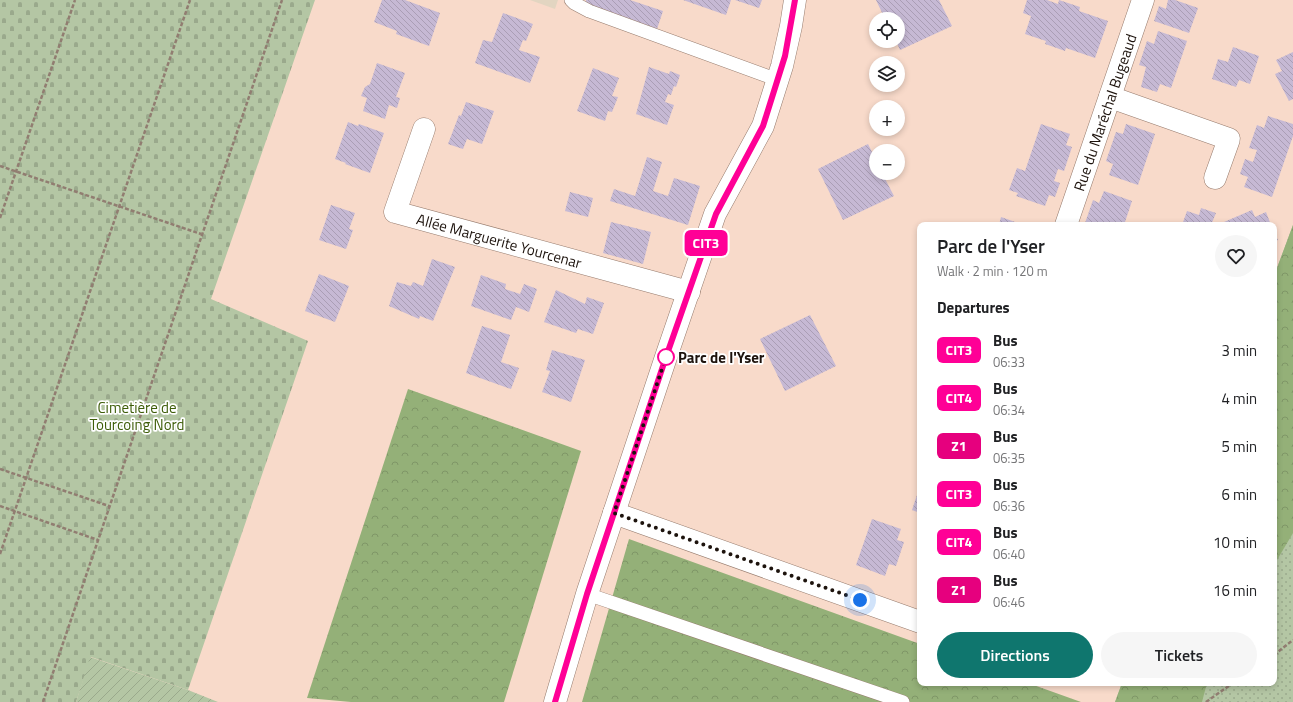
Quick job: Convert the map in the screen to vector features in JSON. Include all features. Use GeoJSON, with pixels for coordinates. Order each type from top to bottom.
{"type":"FeatureCollection","features":[{"type":"Feature","properties":{"kind":"street"},"geometry":{"type":"LineString","coordinates":[[555,702],[587,594],[716,214],[763,126],[787,47],[795,0]]}},
{"type":"Feature","properties":{"kind":"street","name":"Rue du Maréchal Bugeaud"},"geometry":{"type":"LineString","coordinates":[[1067,222],[1143,0]]}},
{"type":"Feature","properties":{"kind":"street"},"geometry":{"type":"LineString","coordinates":[[1110,97],[1229,139],[1215,178]]}},
{"type":"Feature","properties":{"kind":"street","name":"Allée Marguerite Yourcenar"},"geometry":{"type":"LineString","coordinates":[[424,128],[395,212],[689,292]]}},
{"type":"Feature","properties":{"kind":"street"},"geometry":{"type":"LineString","coordinates":[[614,513],[917,621]]}},
{"type":"Feature","properties":{"kind":"lane"},"geometry":{"type":"LineString","coordinates":[[571,0],[574,4],[588,11],[778,80]]}},
{"type":"Feature","properties":{"kind":"lane"},"geometry":{"type":"LineString","coordinates":[[587,594],[903,702]]}},
{"type":"Feature","properties":{"kind":"path"},"geometry":{"type":"LineString","coordinates":[[0,218],[75,0]]}},
{"type":"Feature","properties":{"kind":"path"},"geometry":{"type":"LineString","coordinates":[[0,554],[190,0]]}},
{"type":"Feature","properties":{"kind":"path"},"geometry":{"type":"LineString","coordinates":[[43,702],[201,234],[282,0]]}},
{"type":"Feature","properties":{"kind":"path"},"geometry":{"type":"LineString","coordinates":[[0,166],[201,234]]}},
{"type":"Feature","properties":{"kind":"path"},"geometry":{"type":"LineString","coordinates":[[0,468],[109,506]]}},
{"type":"Feature","properties":{"kind":"path"},"geometry":{"type":"LineString","coordinates":[[0,506],[98,540]]}},
{"type":"Feature","properties":{"kind":"path"},"geometry":{"type":"LineString","coordinates":[[1277,653],[1293,640]]}},
{"type":"Feature","properties":{"kind":"path"},"geometry":{"type":"LineString","coordinates":[[1206,702],[1229,686]]}},
{"type":"Feature","properties":{"kind":"shaded area"},"geometry":{"type":"Polygon","coordinates":[[[530,0],[558,0],[555,9],[530,0]]]}},
{"type":"Feature","properties":{"kind":"green space","name":"Cimetière de Tourcoing Nord"},"geometry":{"type":"Polygon","coordinates":[[[0,0],[315,0],[211,299],[308,341],[188,690],[91,657],[76,702],[0,702],[0,0]]]}},
{"type":"Feature","properties":{"kind":"green space"},"geometry":{"type":"Polygon","coordinates":[[[1293,225],[1293,702],[1115,702],[1121,686],[1277,686],[1277,268],[1293,225]]]}},
{"type":"Feature","properties":{"kind":"green space"},"geometry":{"type":"Polygon","coordinates":[[[1293,225],[1293,533],[1277,560],[1277,268],[1293,225]]]}},
{"type":"Feature","properties":{"kind":"green space"},"geometry":{"type":"Polygon","coordinates":[[[408,389],[581,451],[504,702],[351,702],[307,698],[408,389]]]}},
{"type":"Feature","properties":{"kind":"green space"},"geometry":{"type":"Polygon","coordinates":[[[629,539],[917,643],[917,686],[1036,686],[1081,702],[582,702],[629,539]]]}},
{"type":"Feature","properties":{"kind":"green space"},"geometry":{"type":"Polygon","coordinates":[[[90,657],[188,690],[218,702],[76,702],[90,657]]]}},
{"type":"Feature","properties":{"kind":"green space"},"geometry":{"type":"Polygon","coordinates":[[[1121,686],[1206,686],[1202,702],[1115,702],[1121,686]]]}},
{"type":"Feature","properties":{"kind":"building"},"geometry":{"type":"Polygon","coordinates":[[[382,0],[405,0],[440,13],[429,46],[396,34],[397,31],[374,22],[382,0]]]}},
{"type":"Feature","properties":{"kind":"building"},"geometry":{"type":"Polygon","coordinates":[[[586,0],[630,0],[663,11],[657,29],[590,5],[586,2],[586,0]]]}},
{"type":"Feature","properties":{"kind":"building"},"geometry":{"type":"Polygon","coordinates":[[[683,0],[731,0],[726,15],[683,0]]]}},
{"type":"Feature","properties":{"kind":"building"},"geometry":{"type":"Polygon","coordinates":[[[735,0],[762,0],[759,8],[735,0]]]}},
{"type":"Feature","properties":{"kind":"building"},"geometry":{"type":"Polygon","coordinates":[[[876,0],[939,0],[952,26],[905,48],[905,12],[882,12],[876,0]]]}},
{"type":"Feature","properties":{"kind":"building"},"geometry":{"type":"Polygon","coordinates":[[[1027,0],[1047,0],[1058,4],[1059,0],[1080,7],[1079,11],[1108,21],[1095,58],[1066,48],[1065,51],[1045,44],[1046,41],[1025,34],[1031,16],[1023,13],[1027,0]]]}},
{"type":"Feature","properties":{"kind":"building"},"geometry":{"type":"Polygon","coordinates":[[[1168,0],[1175,0],[1198,8],[1189,33],[1154,21],[1159,6],[1166,9],[1168,0]]]}},
{"type":"Feature","properties":{"kind":"building"},"geometry":{"type":"Polygon","coordinates":[[[503,13],[533,24],[526,41],[523,40],[519,50],[540,57],[530,83],[475,63],[483,40],[492,42],[503,13]]]}},
{"type":"Feature","properties":{"kind":"building"},"geometry":{"type":"Polygon","coordinates":[[[1158,31],[1187,41],[1171,88],[1160,84],[1157,92],[1141,87],[1146,67],[1139,65],[1147,41],[1154,44],[1158,31]]]}},
{"type":"Feature","properties":{"kind":"building"},"geometry":{"type":"Polygon","coordinates":[[[1233,47],[1259,56],[1250,84],[1239,80],[1236,87],[1212,79],[1218,59],[1228,62],[1233,47]]]}},
{"type":"Feature","properties":{"kind":"building"},"geometry":{"type":"Polygon","coordinates":[[[1293,52],[1293,99],[1289,101],[1275,74],[1282,71],[1276,60],[1293,52]]]}},
{"type":"Feature","properties":{"kind":"building"},"geometry":{"type":"Polygon","coordinates":[[[377,63],[405,73],[396,97],[400,98],[397,108],[389,105],[385,119],[363,111],[367,98],[361,96],[365,87],[370,84],[377,63]]]}},
{"type":"Feature","properties":{"kind":"building"},"geometry":{"type":"Polygon","coordinates":[[[649,67],[669,74],[670,71],[680,75],[676,87],[674,86],[671,95],[668,94],[665,102],[674,105],[667,125],[636,114],[649,67]]]}},
{"type":"Feature","properties":{"kind":"building"},"geometry":{"type":"Polygon","coordinates":[[[593,68],[619,78],[612,96],[618,97],[612,112],[608,111],[605,121],[577,111],[593,68]]]}},
{"type":"Feature","properties":{"kind":"building"},"geometry":{"type":"Polygon","coordinates":[[[466,102],[494,111],[482,144],[467,139],[463,149],[448,144],[459,115],[461,116],[466,102]]]}},
{"type":"Feature","properties":{"kind":"building"},"geometry":{"type":"Polygon","coordinates":[[[1268,116],[1293,124],[1293,136],[1272,197],[1244,187],[1248,177],[1240,174],[1245,159],[1253,162],[1257,150],[1249,148],[1257,125],[1264,128],[1268,116]]]}},
{"type":"Feature","properties":{"kind":"building"},"geometry":{"type":"Polygon","coordinates":[[[348,122],[358,126],[359,124],[384,133],[370,173],[335,159],[348,122]]]}},
{"type":"Feature","properties":{"kind":"building"},"geometry":{"type":"Polygon","coordinates":[[[1041,124],[1070,134],[1066,145],[1072,147],[1064,171],[1058,169],[1054,181],[1060,183],[1055,197],[1049,195],[1045,206],[1016,196],[1018,193],[1009,190],[1017,168],[1025,171],[1041,124]]]}},
{"type":"Feature","properties":{"kind":"building"},"geometry":{"type":"Polygon","coordinates":[[[1126,124],[1155,134],[1138,185],[1109,175],[1113,164],[1106,161],[1116,132],[1123,134],[1126,124]]]}},
{"type":"Feature","properties":{"kind":"building"},"geometry":{"type":"Polygon","coordinates":[[[868,144],[869,180],[886,180],[894,196],[843,220],[818,169],[868,144]]]}},
{"type":"Feature","properties":{"kind":"building"},"geometry":{"type":"Polygon","coordinates":[[[647,157],[662,162],[653,191],[668,196],[674,178],[700,186],[688,225],[610,201],[614,189],[635,196],[647,157]]]}},
{"type":"Feature","properties":{"kind":"building"},"geometry":{"type":"Polygon","coordinates":[[[1104,191],[1132,201],[1125,222],[1085,222],[1093,200],[1099,203],[1104,191]]]}},
{"type":"Feature","properties":{"kind":"building"},"geometry":{"type":"Polygon","coordinates":[[[570,192],[593,198],[588,217],[565,211],[570,192]]]}},
{"type":"Feature","properties":{"kind":"building"},"geometry":{"type":"Polygon","coordinates":[[[331,205],[355,213],[349,229],[353,230],[346,249],[319,240],[331,205]]]}},
{"type":"Feature","properties":{"kind":"building"},"geometry":{"type":"Polygon","coordinates":[[[1201,208],[1216,213],[1212,222],[1183,222],[1187,211],[1199,215],[1201,208]]]}},
{"type":"Feature","properties":{"kind":"building"},"geometry":{"type":"Polygon","coordinates":[[[1252,210],[1255,217],[1266,212],[1270,222],[1224,222],[1252,210]]]}},
{"type":"Feature","properties":{"kind":"building"},"geometry":{"type":"Polygon","coordinates":[[[1001,217],[1015,222],[1000,222],[1001,217]]]}},
{"type":"Feature","properties":{"kind":"building"},"geometry":{"type":"Polygon","coordinates":[[[611,222],[651,232],[643,264],[603,253],[611,222]]]}},
{"type":"Feature","properties":{"kind":"building"},"geometry":{"type":"Polygon","coordinates":[[[432,259],[455,267],[433,321],[420,316],[419,319],[389,306],[397,282],[411,286],[413,282],[423,286],[432,259]]]}},
{"type":"Feature","properties":{"kind":"building"},"geometry":{"type":"Polygon","coordinates":[[[319,274],[349,286],[335,322],[305,311],[319,274]]]}},
{"type":"Feature","properties":{"kind":"building"},"geometry":{"type":"Polygon","coordinates":[[[481,275],[506,284],[505,289],[520,294],[524,284],[537,289],[529,312],[516,307],[511,320],[471,306],[481,275]]]}},
{"type":"Feature","properties":{"kind":"building"},"geometry":{"type":"Polygon","coordinates":[[[556,290],[585,304],[587,297],[604,303],[593,334],[578,329],[576,333],[544,322],[556,290]]]}},
{"type":"Feature","properties":{"kind":"building"},"geometry":{"type":"Polygon","coordinates":[[[810,315],[836,366],[785,391],[760,339],[810,315]]]}},
{"type":"Feature","properties":{"kind":"building"},"geometry":{"type":"Polygon","coordinates":[[[482,326],[510,335],[501,362],[519,368],[511,389],[466,373],[482,326]]]}},
{"type":"Feature","properties":{"kind":"building"},"geometry":{"type":"Polygon","coordinates":[[[552,350],[585,360],[571,402],[542,392],[550,371],[546,370],[552,350]]]}},
{"type":"Feature","properties":{"kind":"building"},"geometry":{"type":"Polygon","coordinates":[[[917,495],[917,512],[912,510],[917,495]]]}},
{"type":"Feature","properties":{"kind":"building"},"geometry":{"type":"Polygon","coordinates":[[[872,519],[901,529],[897,540],[904,542],[896,566],[889,564],[885,576],[856,565],[872,519]]]}},
{"type":"Feature","properties":{"kind":"bus line","name":"CIT3"},"geometry":{"type":"LineString","coordinates":[[555,702],[563,670],[587,594],[666,357],[716,214],[763,126],[785,56],[795,0]]}},
{"type":"Feature","properties":{"kind":"place","name":"Parc de l'Yser"},"geometry":{"type":"Point","coordinates":[666,357]}},
{"type":"Feature","properties":{"kind":"route"},"geometry":{"type":"LineString","coordinates":[[666,357],[614,513],[860,600]]}}]}
